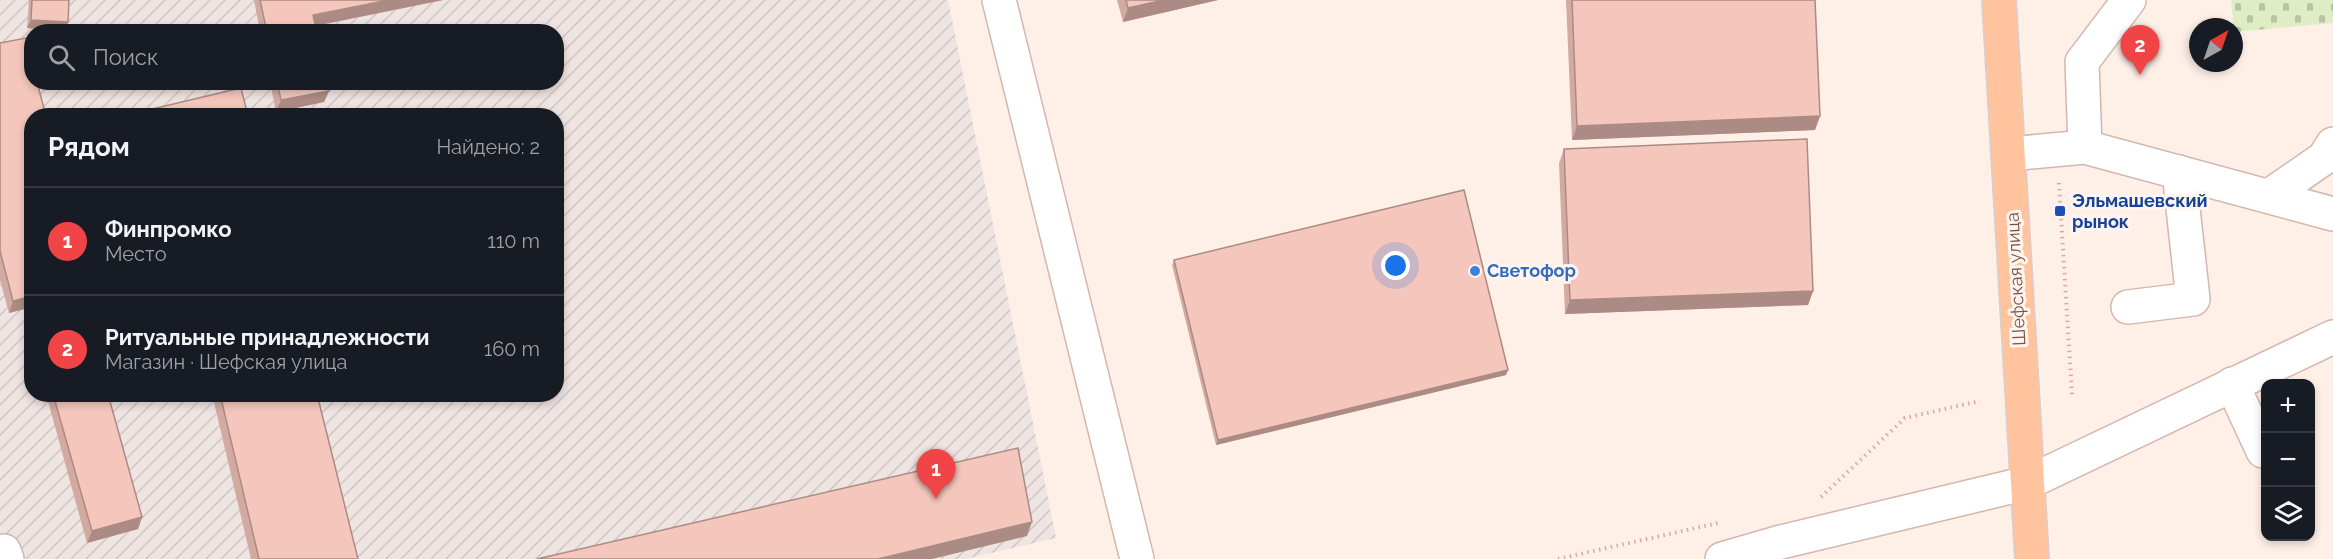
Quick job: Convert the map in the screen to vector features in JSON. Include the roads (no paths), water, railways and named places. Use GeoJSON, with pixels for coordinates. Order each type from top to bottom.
{"type":"FeatureCollection","features":[{"type":"Feature","properties":{"kind":"main road","name":"Шефская улица"},"geometry":{"type":"LineString","coordinates":[[1999,0],[2032,559]]}},
{"type":"Feature","properties":{"kind":"street"},"geometry":{"type":"LineString","coordinates":[[999,0],[1137,559]]}},
{"type":"Feature","properties":{"kind":"street"},"geometry":{"type":"LineString","coordinates":[[2071,148],[2082,62],[2129,0]]}},
{"type":"Feature","properties":{"kind":"street"},"geometry":{"type":"LineString","coordinates":[[2269,196],[2324,158],[2333,144]]}},
{"type":"Feature","properties":{"kind":"street"},"geometry":{"type":"LineString","coordinates":[[2009,154],[2071,148],[2179,172],[2333,214]]}},
{"type":"Feature","properties":{"kind":"street"},"geometry":{"type":"LineString","coordinates":[[2128,307],[2193,298],[2179,172]]}},
{"type":"Feature","properties":{"kind":"street"},"geometry":{"type":"LineString","coordinates":[[1722,559],[1778,551],[2027,483],[2333,337]]}},
{"type":"Feature","properties":{"kind":"street"},"geometry":{"type":"LineString","coordinates":[[2232,384],[2261,447]]}},
{"type":"Feature","properties":{"kind":"place","name":"Ритуальные принадлежности"},"geometry":{"type":"Point","coordinates":[2140,75]}},
{"type":"Feature","properties":{"kind":"place","name":"Эльмашевский рынок"},"geometry":{"type":"Point","coordinates":[2060,211]}},
{"type":"Feature","properties":{"kind":"place","name":"Светофор"},"geometry":{"type":"Point","coordinates":[1475,271]}},
{"type":"Feature","properties":{"kind":"place","name":"Финпромко"},"geometry":{"type":"Point","coordinates":[936,499]}}]}
